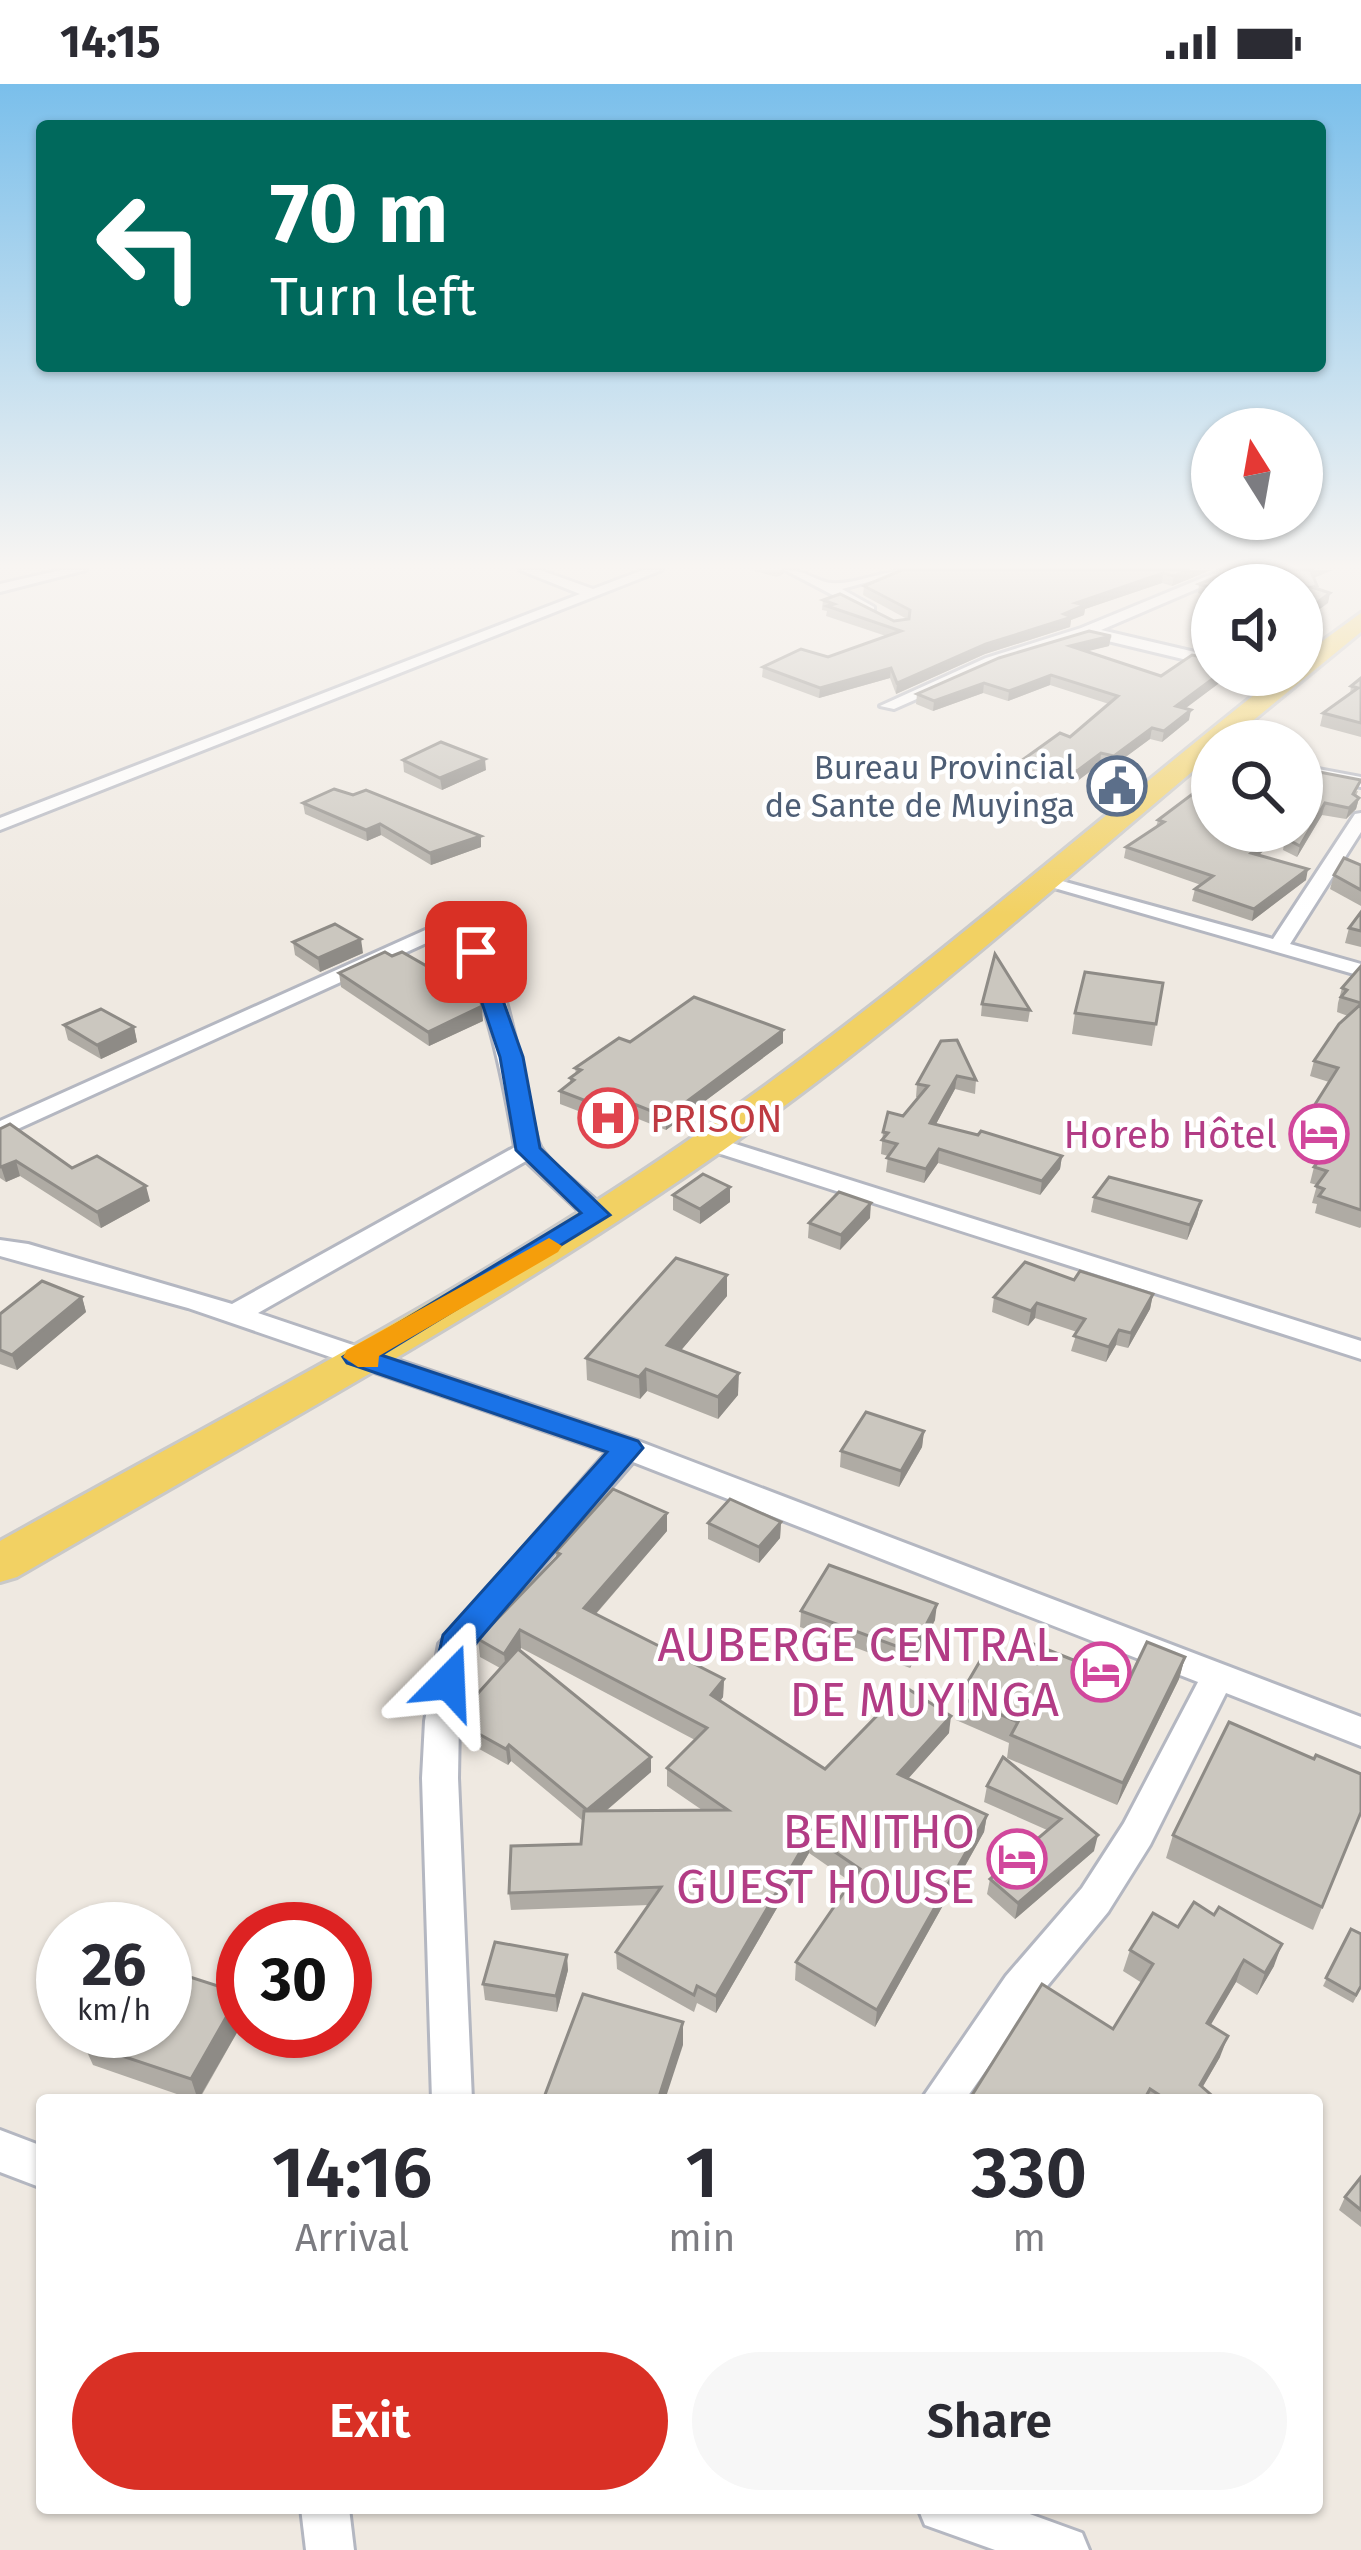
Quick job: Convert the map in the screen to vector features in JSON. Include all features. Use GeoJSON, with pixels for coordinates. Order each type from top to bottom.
{"type":"FeatureCollection","features":[{"type":"Feature","properties":{"kind":"main road"},"geometry":{"type":"LineString","coordinates":[[1240,720],[1265,696]]}},
{"type":"Feature","properties":{"kind":"main road"},"geometry":{"type":"LineString","coordinates":[[0,1564],[598,1215],[710,1142],[872,1023],[1040,881],[1191,764]]}},
{"type":"Feature","properties":{"kind":"street"},"geometry":{"type":"LineString","coordinates":[[0,824],[355,685]]}},
{"type":"Feature","properties":{"kind":"street"},"geometry":{"type":"LineString","coordinates":[[888,706],[936,685]]}},
{"type":"Feature","properties":{"kind":"street"},"geometry":{"type":"LineString","coordinates":[[1323,775],[1361,782]]}},
{"type":"Feature","properties":{"kind":"street"},"geometry":{"type":"LineString","coordinates":[[1278,947],[1361,818]]}},
{"type":"Feature","properties":{"kind":"street"},"geometry":{"type":"LineString","coordinates":[[1040,881],[1361,970]]}},
{"type":"Feature","properties":{"kind":"street"},"geometry":{"type":"LineString","coordinates":[[0,1130],[461,920],[490,983],[528,1150],[598,1215]]}},
{"type":"Feature","properties":{"kind":"street"},"geometry":{"type":"LineString","coordinates":[[710,1142],[1359,1345]]}},
{"type":"Feature","properties":{"kind":"street"},"geometry":{"type":"LineString","coordinates":[[237,1313],[528,1150]]}},
{"type":"Feature","properties":{"kind":"street"},"geometry":{"type":"LineString","coordinates":[[0,1248],[237,1313],[628,1448],[868,1537],[1361,1732]]}},
{"type":"Feature","properties":{"kind":"street"},"geometry":{"type":"LineString","coordinates":[[452,2094],[440,1778],[442,1721],[455,1644],[628,1448]]}},
{"type":"Feature","properties":{"kind":"street"},"geometry":{"type":"LineString","coordinates":[[945,2094],[1021,1989],[1095,1900],[1137,1834],[1218,1676]]}},
{"type":"Feature","properties":{"kind":"street"},"geometry":{"type":"LineString","coordinates":[[0,2151],[36,2165]]}},
{"type":"Feature","properties":{"kind":"street"},"geometry":{"type":"LineString","coordinates":[[326,2514],[330,2550]]}},
{"type":"Feature","properties":{"kind":"street"},"geometry":{"type":"LineString","coordinates":[[959,2514],[1064,2550]]}},
{"type":"Feature","properties":{"kind":"building"},"geometry":{"type":"Polygon","coordinates":[[[937,685],[978,685],[934,701],[917,694],[937,685]]]}},
{"type":"Feature","properties":{"kind":"building"},"geometry":{"type":"Polygon","coordinates":[[[991,685],[1025,685],[1009,691],[991,685]]]}},
{"type":"Feature","properties":{"kind":"building"},"geometry":{"type":"Polygon","coordinates":[[[1083,685],[1191,685],[1191,695],[1176,706],[1191,710],[1164,731],[1152,728],[1114,756],[1101,753],[1077,771],[1025,758],[1060,733],[1070,737],[1118,696],[1083,685]]]}},
{"type":"Feature","properties":{"kind":"building"},"geometry":{"type":"Polygon","coordinates":[[[1361,685],[1361,723],[1323,713],[1358,688],[1351,686],[1361,685]]]}},
{"type":"Feature","properties":{"kind":"building"},"geometry":{"type":"Polygon","coordinates":[[[441,742],[485,759],[440,778],[403,760],[441,742]]]}},
{"type":"Feature","properties":{"kind":"building"},"geometry":{"type":"Polygon","coordinates":[[[1323,773],[1361,780],[1353,794],[1359,798],[1349,808],[1323,806],[1323,773]]]}},
{"type":"Feature","properties":{"kind":"building"},"geometry":{"type":"Polygon","coordinates":[[[334,789],[353,795],[366,790],[481,836],[430,853],[380,824],[366,830],[303,803],[334,789]]]}},
{"type":"Feature","properties":{"kind":"building"},"geometry":{"type":"Polygon","coordinates":[[[1191,795],[1191,852],[1252,852],[1308,869],[1254,909],[1195,889],[1213,876],[1126,847],[1164,822],[1158,820],[1191,795]]]}},
{"type":"Feature","properties":{"kind":"building"},"geometry":{"type":"Polygon","coordinates":[[[1344,858],[1361,865],[1361,890],[1334,875],[1344,858]]]}},
{"type":"Feature","properties":{"kind":"building"},"geometry":{"type":"Polygon","coordinates":[[[1361,912],[1361,931],[1349,928],[1361,912]]]}},
{"type":"Feature","properties":{"kind":"building"},"geometry":{"type":"Polygon","coordinates":[[[335,924],[361,939],[318,958],[293,942],[335,924]]]}},
{"type":"Feature","properties":{"kind":"building"},"geometry":{"type":"Polygon","coordinates":[[[385,952],[392,956],[402,952],[479,996],[482,1006],[428,1032],[339,973],[385,952]]]}},
{"type":"Feature","properties":{"kind":"building"},"geometry":{"type":"Polygon","coordinates":[[[995,954],[1030,1010],[982,1004],[995,954]]]}},
{"type":"Feature","properties":{"kind":"building"},"geometry":{"type":"Polygon","coordinates":[[[1361,966],[1361,1003],[1341,997],[1347,990],[1342,988],[1361,966]]]}},
{"type":"Feature","properties":{"kind":"building"},"geometry":{"type":"Polygon","coordinates":[[[1085,972],[1163,983],[1156,1024],[1075,1013],[1085,972]]]}},
{"type":"Feature","properties":{"kind":"building"},"geometry":{"type":"Polygon","coordinates":[[[694,997],[783,1030],[666,1117],[607,1093],[594,1104],[560,1091],[581,1070],[575,1068],[619,1038],[630,1042],[694,997]]]}},
{"type":"Feature","properties":{"kind":"building"},"geometry":{"type":"Polygon","coordinates":[[[1361,1004],[1361,1210],[1319,1196],[1324,1189],[1316,1186],[1327,1171],[1314,1167],[1331,1144],[1297,1133],[1338,1068],[1314,1061],[1339,1024],[1361,1004]]]}},
{"type":"Feature","properties":{"kind":"building"},"geometry":{"type":"Polygon","coordinates":[[[101,1009],[134,1027],[97,1045],[64,1025],[101,1009]]]}},
{"type":"Feature","properties":{"kind":"building"},"geometry":{"type":"Polygon","coordinates":[[[957,1040],[976,1080],[957,1076],[930,1123],[978,1135],[981,1131],[1062,1156],[1042,1181],[939,1149],[926,1169],[887,1158],[897,1144],[882,1140],[888,1133],[883,1132],[888,1112],[903,1116],[928,1086],[917,1084],[941,1041],[957,1040]]]}},
{"type":"Feature","properties":{"kind":"building"},"geometry":{"type":"Polygon","coordinates":[[[10,1124],[72,1168],[97,1156],[146,1186],[97,1212],[16,1161],[0,1166],[0,1129],[10,1124]]]}},
{"type":"Feature","properties":{"kind":"building"},"geometry":{"type":"Polygon","coordinates":[[[703,1174],[730,1187],[700,1209],[673,1195],[703,1174]]]}},
{"type":"Feature","properties":{"kind":"building"},"geometry":{"type":"Polygon","coordinates":[[[1109,1177],[1201,1201],[1190,1225],[1094,1197],[1109,1177]]]}},
{"type":"Feature","properties":{"kind":"building"},"geometry":{"type":"Polygon","coordinates":[[[839,1192],[871,1203],[841,1235],[809,1223],[839,1192]]]}},
{"type":"Feature","properties":{"kind":"building"},"geometry":{"type":"Polygon","coordinates":[[[676,1258],[727,1275],[667,1345],[739,1373],[718,1397],[646,1369],[639,1377],[586,1358],[676,1258]]]}},
{"type":"Feature","properties":{"kind":"building"},"geometry":{"type":"Polygon","coordinates":[[[1025,1262],[1074,1280],[1080,1271],[1153,1294],[1131,1333],[1119,1330],[1109,1347],[1074,1336],[1085,1319],[1037,1303],[1031,1311],[994,1297],[1025,1262]]]}},
{"type":"Feature","properties":{"kind":"building"},"geometry":{"type":"Polygon","coordinates":[[[42,1281],[82,1297],[12,1355],[0,1350],[0,1314],[42,1281]]]}},
{"type":"Feature","properties":{"kind":"building"},"geometry":{"type":"Polygon","coordinates":[[[866,1412],[924,1431],[901,1471],[841,1451],[866,1412]]]}},
{"type":"Feature","properties":{"kind":"building"},"geometry":{"type":"Polygon","coordinates":[[[613,1489],[667,1513],[584,1608],[724,1679],[711,1695],[825,1769],[905,1687],[951,1716],[898,1774],[987,1815],[877,2010],[796,1962],[860,1869],[810,1835],[716,1996],[697,1986],[694,1995],[616,1952],[661,1887],[509,1893],[511,1846],[581,1844],[584,1811],[728,1810],[667,1768],[707,1728],[520,1630],[504,1654],[478,1639],[560,1554],[556,1552],[613,1489]]]}},
{"type":"Feature","properties":{"kind":"building"},"geometry":{"type":"Polygon","coordinates":[[[730,1499],[781,1522],[759,1547],[708,1523],[730,1499]]]}},
{"type":"Feature","properties":{"kind":"building"},"geometry":{"type":"Polygon","coordinates":[[[829,1565],[937,1604],[912,1652],[801,1611],[829,1565]]]}},
{"type":"Feature","properties":{"kind":"building"},"geometry":{"type":"Polygon","coordinates":[[[1021,1639],[1128,1682],[1147,1642],[1185,1657],[1123,1783],[1011,1735],[1018,1722],[959,1697],[987,1649],[1010,1659],[1021,1639]]]}},
{"type":"Feature","properties":{"kind":"building"},"geometry":{"type":"Polygon","coordinates":[[[518,1649],[651,1757],[587,1810],[509,1745],[506,1749],[461,1724],[461,1712],[518,1649]]]}},
{"type":"Feature","properties":{"kind":"building"},"geometry":{"type":"Polygon","coordinates":[[[1229,1722],[1361,1774],[1361,1812],[1322,1907],[1173,1835],[1229,1722]]]}},
{"type":"Feature","properties":{"kind":"building"},"geometry":{"type":"Polygon","coordinates":[[[1003,1757],[1098,1835],[1018,1903],[990,1879],[1061,1819],[987,1786],[1003,1757]]]}},
{"type":"Feature","properties":{"kind":"building"},"geometry":{"type":"Polygon","coordinates":[[[1194,1902],[1214,1915],[1219,1907],[1282,1944],[1265,1973],[1244,1960],[1207,2023],[1228,2036],[1200,2085],[1210,2094],[1158,2094],[1150,2089],[1147,2094],[973,2094],[1042,1984],[1113,2029],[1153,1964],[1130,1950],[1153,1913],[1178,1927],[1194,1902]]]}},
{"type":"Feature","properties":{"kind":"building"},"geometry":{"type":"Polygon","coordinates":[[[1351,1929],[1361,1934],[1361,1986],[1356,1995],[1326,1978],[1351,1929]]]}},
{"type":"Feature","properties":{"kind":"building"},"geometry":{"type":"Polygon","coordinates":[[[495,1942],[567,1955],[556,1996],[483,1984],[495,1942]]]}},
{"type":"Feature","properties":{"kind":"building"},"geometry":{"type":"Polygon","coordinates":[[[192,1978],[216,1985],[216,2035],[191,2079],[128,2058],[192,2058],[192,1978]]]}},
{"type":"Feature","properties":{"kind":"building"},"geometry":{"type":"Polygon","coordinates":[[[583,1994],[683,2022],[660,2094],[545,2094],[583,1994]]]}},
{"type":"Feature","properties":{"kind":"building"},"geometry":{"type":"Polygon","coordinates":[[[1361,2177],[1361,2210],[1345,2197],[1361,2177]]]}},
{"type":"Feature","properties":{"kind":"slow traffic"},"geometry":{"type":"LineString","coordinates":[[368,1361],[357,1357],[549,1246]]}},
{"type":"Feature","properties":{"kind":"place","name":"Bureau Provincial de Sante de Muyinga"},"geometry":{"type":"Point","coordinates":[1117,786]}},
{"type":"Feature","properties":{"kind":"place","name":"PRISON"},"geometry":{"type":"Point","coordinates":[608,1118]}},
{"type":"Feature","properties":{"kind":"place","name":"Horeb Hôtel"},"geometry":{"type":"Point","coordinates":[1319,1134]}},
{"type":"Feature","properties":{"kind":"place","name":"AUBERGE CENTRAL DE MUYINGA"},"geometry":{"type":"Point","coordinates":[1101,1672]}},
{"type":"Feature","properties":{"kind":"place","name":"BENITHO GUEST HOUSE"},"geometry":{"type":"Point","coordinates":[1017,1859]}},
{"type":"Feature","properties":{"kind":"route"},"geometry":{"type":"LineString","coordinates":[[449,1682],[455,1644],[628,1448],[357,1357],[598,1215],[528,1150],[511,1057],[476,952]]}}]}
